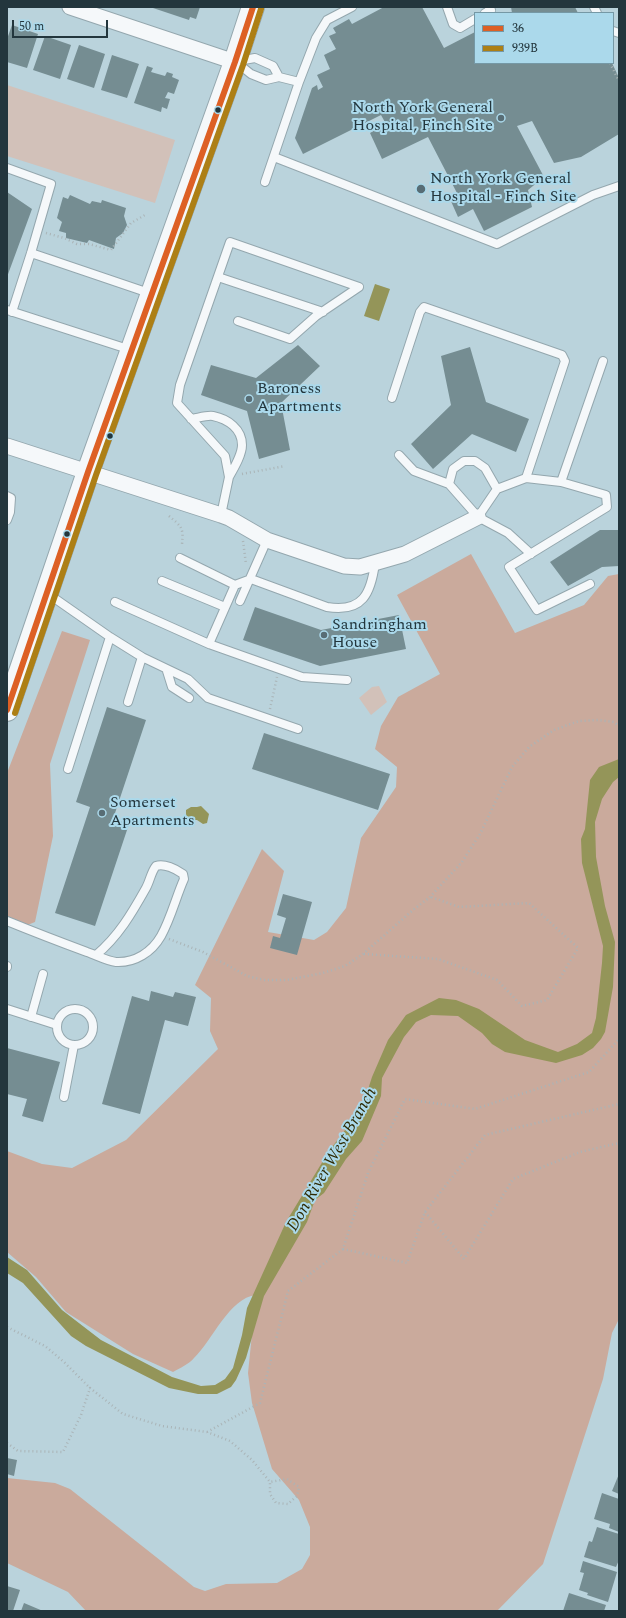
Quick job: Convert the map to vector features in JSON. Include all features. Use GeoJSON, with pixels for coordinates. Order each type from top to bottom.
{"type":"FeatureCollection","features":[{"type":"Feature","properties":{"kind":"main road"},"geometry":{"type":"LineString","coordinates":[[7,710],[88,472],[235,62],[253,7]]}},
{"type":"Feature","properties":{"kind":"street"},"geometry":{"type":"LineString","coordinates":[[70,7],[110,13],[235,62]]}},
{"type":"Feature","properties":{"kind":"street"},"geometry":{"type":"LineString","coordinates":[[7,446],[221,515],[267,540],[344,566],[360,567],[405,554],[478,517]]}},
{"type":"Feature","properties":{"kind":"lane"},"geometry":{"type":"LineString","coordinates":[[265,182],[299,82],[316,38],[327,20],[352,7]]}},
{"type":"Feature","properties":{"kind":"lane"},"geometry":{"type":"LineString","coordinates":[[447,7],[453,24],[460,28],[474,20]]}},
{"type":"Feature","properties":{"kind":"lane"},"geometry":{"type":"LineString","coordinates":[[235,62],[255,58],[272,66],[279,77]]}},
{"type":"Feature","properties":{"kind":"lane"},"geometry":{"type":"LineString","coordinates":[[235,62],[252,74],[266,80],[279,77],[299,82]]}},
{"type":"Feature","properties":{"kind":"lane"},"geometry":{"type":"LineString","coordinates":[[274,157],[497,244],[593,195],[619,186]]}},
{"type":"Feature","properties":{"kind":"lane"},"geometry":{"type":"LineString","coordinates":[[7,168],[51,184],[31,253],[10,311],[132,350]]}},
{"type":"Feature","properties":{"kind":"lane"},"geometry":{"type":"LineString","coordinates":[[229,477],[225,456],[177,403],[180,385],[230,242],[359,288],[323,312],[290,339],[238,321]]}},
{"type":"Feature","properties":{"kind":"lane"},"geometry":{"type":"LineString","coordinates":[[31,253],[152,294]]}},
{"type":"Feature","properties":{"kind":"lane"},"geometry":{"type":"LineString","coordinates":[[218,277],[323,312]]}},
{"type":"Feature","properties":{"kind":"lane"},"geometry":{"type":"LineString","coordinates":[[392,398],[420,312],[424,307],[562,355],[565,361],[526,478]]}},
{"type":"Feature","properties":{"kind":"lane"},"geometry":{"type":"LineString","coordinates":[[561,482],[603,361]]}},
{"type":"Feature","properties":{"kind":"lane"},"geometry":{"type":"LineString","coordinates":[[191,418],[213,416],[230,422],[238,430],[242,445],[229,477],[221,515]]}},
{"type":"Feature","properties":{"kind":"lane"},"geometry":{"type":"LineString","coordinates":[[399,455],[414,471],[449,484],[478,517],[508,533],[531,554]]}},
{"type":"Feature","properties":{"kind":"lane"},"geometry":{"type":"LineString","coordinates":[[449,484],[453,469],[464,461],[475,461],[485,468],[497,489]]}},
{"type":"Feature","properties":{"kind":"lane"},"geometry":{"type":"LineString","coordinates":[[478,517],[497,489],[526,478],[561,482],[606,495],[607,507],[509,568],[537,610],[590,584]]}},
{"type":"Feature","properties":{"kind":"lane"},"geometry":{"type":"LineString","coordinates":[[7,496],[11,498],[10,512],[7,520]]}},
{"type":"Feature","properties":{"kind":"lane"},"geometry":{"type":"LineString","coordinates":[[240,601],[267,540]]}},
{"type":"Feature","properties":{"kind":"lane"},"geometry":{"type":"LineString","coordinates":[[180,558],[235,585]]}},
{"type":"Feature","properties":{"kind":"lane"},"geometry":{"type":"LineString","coordinates":[[209,644],[235,585],[251,579],[327,607],[341,609],[357,604],[367,595],[373,582],[376,563]]}},
{"type":"Feature","properties":{"kind":"lane"},"geometry":{"type":"LineString","coordinates":[[162,581],[225,607]]}},
{"type":"Feature","properties":{"kind":"lane"},"geometry":{"type":"LineString","coordinates":[[47,593],[110,638],[142,658],[167,671],[188,679],[208,698],[298,729]]}},
{"type":"Feature","properties":{"kind":"lane"},"geometry":{"type":"LineString","coordinates":[[115,602],[209,644],[278,669],[302,677],[347,680]]}},
{"type":"Feature","properties":{"kind":"lane"},"geometry":{"type":"LineString","coordinates":[[68,769],[110,638]]}},
{"type":"Feature","properties":{"kind":"lane"},"geometry":{"type":"LineString","coordinates":[[128,702],[142,658]]}},
{"type":"Feature","properties":{"kind":"lane"},"geometry":{"type":"LineString","coordinates":[[167,671],[172,687],[189,698]]}},
{"type":"Feature","properties":{"kind":"lane"},"geometry":{"type":"LineString","coordinates":[[7,921],[96,955],[115,962],[136,959],[143,956],[161,936],[184,879],[183,874],[160,864],[154,868],[142,894],[120,931],[107,946],[96,955]]}},
{"type":"Feature","properties":{"kind":"lane"},"geometry":{"type":"LineString","coordinates":[[31,1017],[43,974]]}},
{"type":"Feature","properties":{"kind":"lane"},"geometry":{"type":"LineString","coordinates":[[7,1009],[57,1026]]}},
{"type":"Feature","properties":{"kind":"lane"},"geometry":{"type":"LineString","coordinates":[[79,1009],[89,1015],[94,1026],[93,1032],[85,1042],[74,1045],[63,1040],[57,1026],[62,1014],[67,1011],[79,1009]]}},
{"type":"Feature","properties":{"kind":"lane"},"geometry":{"type":"LineString","coordinates":[[64,1097],[74,1045]]}},
{"type":"Feature","properties":{"kind":"path"},"geometry":{"type":"LineString","coordinates":[[610,64],[619,81]]}},
{"type":"Feature","properties":{"kind":"path"},"geometry":{"type":"LineString","coordinates":[[38,231],[64,238],[77,244],[90,244],[111,250],[131,223],[145,216]]}},
{"type":"Feature","properties":{"kind":"path"},"geometry":{"type":"LineString","coordinates":[[229,477],[285,466]]}},
{"type":"Feature","properties":{"kind":"path"},"geometry":{"type":"LineString","coordinates":[[170,516],[180,526],[183,534],[182,544]]}},
{"type":"Feature","properties":{"kind":"path"},"geometry":{"type":"LineString","coordinates":[[243,540],[247,571]]}},
{"type":"Feature","properties":{"kind":"path"},"geometry":{"type":"LineString","coordinates":[[268,719],[278,669]]}},
{"type":"Feature","properties":{"kind":"path"},"geometry":{"type":"LineString","coordinates":[[161,936],[203,952],[247,976],[264,980],[287,980],[323,973],[345,966],[363,954],[430,897],[462,862],[480,834],[512,767],[529,747],[554,730],[579,721],[598,720],[614,722],[619,726]]}},
{"type":"Feature","properties":{"kind":"path"},"geometry":{"type":"LineString","coordinates":[[363,954],[438,959],[497,980],[522,1006],[547,1000],[578,948],[529,903],[459,907],[430,897]]}},
{"type":"Feature","properties":{"kind":"path"},"geometry":{"type":"LineString","coordinates":[[207,1432],[260,1403],[288,1291],[343,1249],[368,1173],[405,1099],[475,1109],[589,1072],[619,1039]]}},
{"type":"Feature","properties":{"kind":"path"},"geometry":{"type":"LineString","coordinates":[[343,1249],[407,1264],[425,1212],[485,1135],[619,1104]]}},
{"type":"Feature","properties":{"kind":"path"},"geometry":{"type":"LineString","coordinates":[[425,1212],[464,1259],[513,1179],[580,1152],[619,1143]]}},
{"type":"Feature","properties":{"kind":"path"},"geometry":{"type":"LineString","coordinates":[[7,1327],[45,1346],[64,1362],[90,1388],[123,1414],[162,1426],[207,1432],[230,1441],[252,1460],[270,1482],[270,1494],[276,1503],[288,1504],[297,1496],[299,1487],[287,1479],[270,1482]]}},
{"type":"Feature","properties":{"kind":"path"},"geometry":{"type":"LineString","coordinates":[[7,1443],[18,1451],[63,1452],[81,1415],[90,1388]]}},
{"type":"Feature","properties":{"kind":"shaded area"},"geometry":{"type":"Polygon","coordinates":[[[7,85],[175,140],[155,203],[7,156],[7,85]]]}},
{"type":"Feature","properties":{"kind":"shaded area"},"geometry":{"type":"Polygon","coordinates":[[[471,554],[515,633],[584,605],[608,576],[619,574],[619,1319],[612,1333],[603,1379],[543,1564],[497,1611],[86,1611],[68,1592],[7,1563],[7,1478],[55,1483],[70,1489],[194,1587],[205,1591],[226,1584],[277,1583],[302,1569],[310,1555],[310,1527],[299,1500],[272,1469],[252,1403],[248,1373],[256,1295],[246,1298],[237,1304],[222,1321],[201,1351],[187,1364],[173,1372],[133,1354],[66,1312],[36,1277],[7,1252],[7,1151],[42,1164],[72,1168],[126,1140],[218,1049],[210,1031],[211,998],[195,985],[262,849],[284,871],[268,932],[314,940],[327,932],[346,908],[361,838],[396,787],[397,767],[375,749],[381,726],[398,697],[440,674],[397,595],[471,554]]]}},
{"type":"Feature","properties":{"kind":"shaded area"},"geometry":{"type":"Polygon","coordinates":[[[62,631],[90,640],[50,764],[53,836],[35,922],[25,926],[7,916],[7,773],[62,631]]]}},
{"type":"Feature","properties":{"kind":"shaded area"},"geometry":{"type":"Polygon","coordinates":[[[379,686],[387,702],[371,715],[359,698],[372,687],[379,686]]]}},
{"type":"Feature","properties":{"kind":"water"},"geometry":{"type":"Polygon","coordinates":[[[375,284],[390,289],[379,321],[364,316],[375,284]]]}},
{"type":"Feature","properties":{"kind":"water","name":"Don River West Branch"},"geometry":{"type":"Polygon","coordinates":[[[619,759],[619,777],[613,782],[602,799],[595,822],[596,857],[605,906],[615,942],[613,987],[605,1032],[601,1039],[593,1048],[582,1055],[556,1063],[505,1052],[492,1044],[482,1033],[458,1016],[431,1015],[416,1022],[404,1037],[382,1078],[381,1096],[362,1141],[346,1159],[324,1193],[315,1200],[307,1222],[264,1296],[246,1358],[236,1380],[231,1387],[217,1394],[198,1394],[169,1388],[86,1346],[71,1336],[23,1283],[7,1273],[7,1257],[27,1270],[62,1310],[101,1340],[172,1377],[201,1386],[215,1385],[225,1379],[233,1368],[242,1335],[247,1308],[286,1222],[329,1151],[362,1108],[372,1077],[388,1040],[406,1015],[439,998],[456,1000],[479,1009],[525,1040],[558,1052],[577,1044],[592,1033],[596,1018],[603,946],[582,863],[581,839],[585,829],[590,780],[599,767],[619,759]]]}},
{"type":"Feature","properties":{"kind":"water"},"geometry":{"type":"Polygon","coordinates":[[[201,806],[209,814],[207,823],[203,824],[197,820],[189,820],[186,816],[186,810],[191,807],[201,806]]]}},
{"type":"Feature","properties":{"kind":"building"},"geometry":{"type":"Polygon","coordinates":[[[150,7],[200,7],[196,19],[190,17],[189,20],[150,7]]]}},
{"type":"Feature","properties":{"kind":"building","name":"North York General Hospital, Finch Site"},"geometry":{"type":"Polygon","coordinates":[[[384,7],[422,7],[444,48],[474,33],[474,64],[612,64],[619,78],[619,134],[581,157],[554,163],[532,121],[517,126],[544,177],[528,190],[532,207],[484,231],[473,209],[458,217],[450,199],[458,195],[428,137],[382,159],[370,133],[386,124],[381,115],[303,154],[295,138],[312,88],[317,85],[318,90],[323,87],[317,75],[330,69],[324,55],[336,49],[329,36],[336,33],[333,28],[349,19],[352,24],[384,7]]]}},
{"type":"Feature","properties":{"kind":"building"},"geometry":{"type":"Polygon","coordinates":[[[511,7],[575,7],[578,12],[512,12],[511,7]]]}},
{"type":"Feature","properties":{"kind":"building"},"geometry":{"type":"Polygon","coordinates":[[[12,25],[38,34],[27,68],[7,62],[7,39],[12,25]]]}},
{"type":"Feature","properties":{"kind":"building"},"geometry":{"type":"Polygon","coordinates":[[[45,36],[71,45],[60,79],[33,70],[45,36]]]}},
{"type":"Feature","properties":{"kind":"building"},"geometry":{"type":"Polygon","coordinates":[[[79,45],[105,54],[94,88],[67,79],[79,45]]]}},
{"type":"Feature","properties":{"kind":"building"},"geometry":{"type":"Polygon","coordinates":[[[112,55],[139,64],[127,98],[101,90],[112,55]]]}},
{"type":"Feature","properties":{"kind":"building"},"geometry":{"type":"Polygon","coordinates":[[[147,66],[153,68],[151,72],[165,76],[167,72],[173,74],[172,77],[179,80],[174,94],[168,92],[165,98],[170,99],[167,109],[162,107],[161,112],[134,103],[147,66]]]}},
{"type":"Feature","properties":{"kind":"building"},"geometry":{"type":"Polygon","coordinates":[[[7,192],[32,209],[7,277],[7,192]]]}},
{"type":"Feature","properties":{"kind":"building"},"geometry":{"type":"Polygon","coordinates":[[[70,195],[90,204],[92,201],[101,203],[102,200],[126,208],[124,216],[127,225],[123,233],[116,238],[114,249],[89,240],[87,243],[66,238],[66,233],[59,231],[62,222],[57,218],[63,197],[68,199],[70,195]]]}},
{"type":"Feature","properties":{"kind":"building","name":"Baroness Apartments"},"geometry":{"type":"Polygon","coordinates":[[[298,345],[320,366],[281,403],[290,450],[259,459],[247,411],[201,395],[211,365],[256,378],[298,345]]]}},
{"type":"Feature","properties":{"kind":"building"},"geometry":{"type":"Polygon","coordinates":[[[470,347],[486,402],[529,419],[516,452],[472,434],[433,469],[411,444],[451,405],[441,356],[470,347]]]}},
{"type":"Feature","properties":{"kind":"building"},"geometry":{"type":"Polygon","coordinates":[[[600,530],[619,530],[619,566],[602,567],[568,586],[550,562],[600,530]]]}},
{"type":"Feature","properties":{"kind":"building","name":"Sandringham House"},"geometry":{"type":"Polygon","coordinates":[[[255,607],[321,630],[399,615],[406,649],[320,666],[243,640],[255,607]]]}},
{"type":"Feature","properties":{"kind":"building","name":"Somerset Apartments"},"geometry":{"type":"Polygon","coordinates":[[[107,707],[146,720],[113,819],[129,824],[95,926],[55,913],[90,807],[76,802],[107,707]]]}},
{"type":"Feature","properties":{"kind":"building"},"geometry":{"type":"Polygon","coordinates":[[[264,733],[390,774],[378,810],[252,769],[264,733]]]}},
{"type":"Feature","properties":{"kind":"building"},"geometry":{"type":"Polygon","coordinates":[[[283,894],[312,902],[297,955],[270,948],[273,936],[280,938],[286,918],[277,915],[283,894]]]}},
{"type":"Feature","properties":{"kind":"building"},"geometry":{"type":"Polygon","coordinates":[[[151,991],[173,997],[175,992],[196,997],[188,1026],[165,1020],[140,1114],[102,1104],[132,996],[149,1001],[151,991]]]}},
{"type":"Feature","properties":{"kind":"building"},"geometry":{"type":"Polygon","coordinates":[[[7,1048],[60,1062],[43,1122],[22,1116],[27,1099],[7,1094],[7,1048]]]}},
{"type":"Feature","properties":{"kind":"building"},"geometry":{"type":"Polygon","coordinates":[[[7,1458],[17,1460],[14,1476],[7,1474],[7,1458]]]}},
{"type":"Feature","properties":{"kind":"building"},"geometry":{"type":"Polygon","coordinates":[[[619,1474],[619,1494],[612,1491],[619,1474]]]}},
{"type":"Feature","properties":{"kind":"building"},"geometry":{"type":"Polygon","coordinates":[[[602,1493],[619,1499],[619,1532],[609,1528],[610,1524],[594,1519],[602,1493]]]}},
{"type":"Feature","properties":{"kind":"building"},"geometry":{"type":"Polygon","coordinates":[[[597,1527],[619,1534],[619,1560],[616,1567],[584,1557],[589,1541],[592,1542],[597,1527]]]}},
{"type":"Feature","properties":{"kind":"building"},"geometry":{"type":"Polygon","coordinates":[[[583,1561],[617,1572],[608,1602],[587,1595],[588,1593],[579,1590],[584,1573],[580,1572],[583,1561]]]}},
{"type":"Feature","properties":{"kind":"building"},"geometry":{"type":"Polygon","coordinates":[[[7,1586],[20,1590],[13,1611],[7,1611],[7,1586]]]}},
{"type":"Feature","properties":{"kind":"building"},"geometry":{"type":"Polygon","coordinates":[[[569,1593],[606,1605],[604,1611],[563,1611],[569,1593]]]}},
{"type":"Feature","properties":{"kind":"building"},"geometry":{"type":"Polygon","coordinates":[[[24,1603],[43,1611],[21,1611],[24,1603]]]}},
{"type":"Feature","properties":{"kind":"transit line","name":"36"},"geometry":{"type":"LineString","coordinates":[[7,710],[88,472],[235,62],[253,7]]}},
{"type":"Feature","properties":{"kind":"transit line","name":"939B"},"geometry":{"type":"LineString","coordinates":[[15,713],[96,475],[243,65],[261,9]]}},
{"type":"Feature","properties":{"kind":"place","name":"North York General Hospital, Finch Site"},"geometry":{"type":"Point","coordinates":[501,118]}},
{"type":"Feature","properties":{"kind":"place","name":"North York General Hospital - Finch Site"},"geometry":{"type":"Point","coordinates":[421,189]}},
{"type":"Feature","properties":{"kind":"place","name":"Baroness Apartments"},"geometry":{"type":"Point","coordinates":[249,399]}},
{"type":"Feature","properties":{"kind":"place","name":"Sandringham House"},"geometry":{"type":"Point","coordinates":[324,635]}},
{"type":"Feature","properties":{"kind":"place","name":"Somerset Apartments"},"geometry":{"type":"Point","coordinates":[102,813]}}]}
